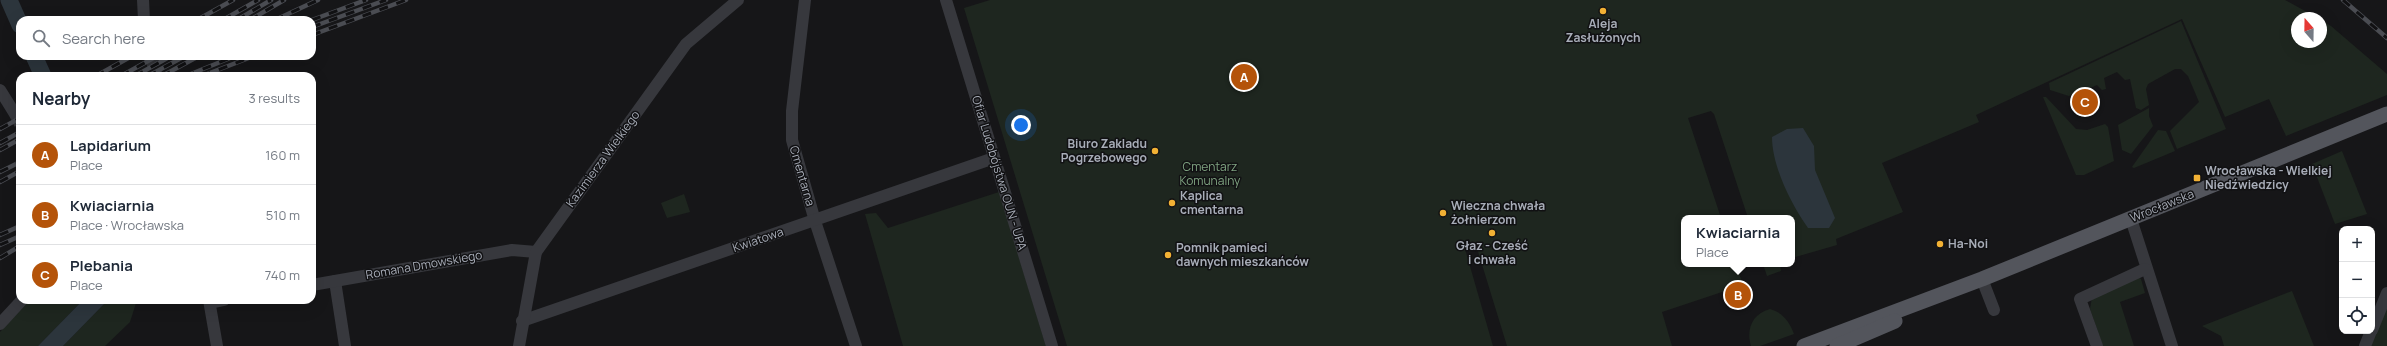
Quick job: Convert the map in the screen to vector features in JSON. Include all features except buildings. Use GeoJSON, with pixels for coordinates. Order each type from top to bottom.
{"type":"FeatureCollection","features":[{"type":"Feature","properties":{"kind":"main road","name":"Wrocławska"},"geometry":{"type":"LineString","coordinates":[[1804,346],[1982,279],[2387,114]]}},
{"type":"Feature","properties":{"kind":"main road","name":"Wrocławska"},"geometry":{"type":"LineString","coordinates":[[1837,346],[1884,327],[1982,279]]}},
{"type":"Feature","properties":{"kind":"street"},"geometry":{"type":"LineString","coordinates":[[143,0],[144,16]]}},
{"type":"Feature","properties":{"kind":"street","name":"Kazimierza Wielkiego"},"geometry":{"type":"LineString","coordinates":[[519,346],[522,321],[536,252],[686,44],[738,0]]}},
{"type":"Feature","properties":{"kind":"street","name":"Cmentarna"},"geometry":{"type":"LineString","coordinates":[[805,0],[790,129],[815,221],[856,346]]}},
{"type":"Feature","properties":{"kind":"street","name":"Ofiar Ludobójstwa OUN - UPA"},"geometry":{"type":"LineString","coordinates":[[946,0],[1052,346]]}},
{"type":"Feature","properties":{"kind":"street"},"geometry":{"type":"LineString","coordinates":[[0,90],[15,114]]}},
{"type":"Feature","properties":{"kind":"street","name":"Kwiatowa"},"geometry":{"type":"LineString","coordinates":[[522,321],[994,158]]}},
{"type":"Feature","properties":{"kind":"street"},"geometry":{"type":"LineString","coordinates":[[2130,219],[2145,269],[2172,346]]}},
{"type":"Feature","properties":{"kind":"street","name":"Romana Dmowskiego"},"geometry":{"type":"LineString","coordinates":[[316,284],[512,250],[536,252]]}},
{"type":"Feature","properties":{"kind":"street"},"geometry":{"type":"LineString","coordinates":[[2097,346],[2080,299],[2145,269]]}},
{"type":"Feature","properties":{"kind":"street"},"geometry":{"type":"LineString","coordinates":[[1982,279],[1994,310]]}},
{"type":"Feature","properties":{"kind":"street"},"geometry":{"type":"LineString","coordinates":[[334,281],[345,346]]}},
{"type":"Feature","properties":{"kind":"street"},"geometry":{"type":"LineString","coordinates":[[2375,323],[2387,293]]}},
{"type":"Feature","properties":{"kind":"street"},"geometry":{"type":"LineString","coordinates":[[0,324],[18,304]]}},
{"type":"Feature","properties":{"kind":"street"},"geometry":{"type":"LineString","coordinates":[[210,304],[217,346]]}},
{"type":"Feature","properties":{"kind":"street"},"geometry":{"type":"LineString","coordinates":[[2365,346],[2370,334]]}},
{"type":"Feature","properties":{"kind":"green space","name":"Cmentarz Komunalny"},"geometry":{"type":"Polygon","coordinates":[[[990,0],[2285,0],[2307,12],[2291,12],[2291,48],[2327,48],[2327,24],[2387,74],[2387,95],[2286,136],[2269,99],[2225,117],[2182,19],[1976,115],[1979,122],[1882,163],[1903,212],[1836,239],[1837,245],[1795,257],[1795,215],[1747,215],[1714,114],[1711,111],[1688,118],[1720,215],[1681,215],[1681,267],[1737,267],[1743,285],[1662,312],[1672,346],[1507,346],[1476,245],[1470,242],[1469,239],[1463,242],[1493,346],[1067,346],[964,8],[990,0]]]}},
{"type":"Feature","properties":{"kind":"green space"},"geometry":{"type":"Polygon","coordinates":[[[2181,21],[2226,129],[2177,149],[2170,131],[2199,102],[2188,76],[2181,69],[2175,69],[2148,84],[2146,89],[2149,105],[2141,110],[2136,108],[2130,79],[2125,80],[2117,72],[2104,78],[2106,89],[2102,90],[2097,85],[2090,88],[2091,94],[2087,96],[2082,89],[2069,96],[2050,90],[2049,83],[2181,21]]]}},
{"type":"Feature","properties":{"kind":"green space"},"geometry":{"type":"Polygon","coordinates":[[[2043,97],[2046,97],[2076,129],[2087,130],[2105,124],[2108,127],[2114,161],[2084,175],[2076,175],[2043,97]]]}},
{"type":"Feature","properties":{"kind":"green space"},"geometry":{"type":"Polygon","coordinates":[[[2149,108],[2149,116],[2153,126],[2131,154],[2122,150],[2118,125],[2149,108]]]}},
{"type":"Feature","properties":{"kind":"green space"},"geometry":{"type":"Polygon","coordinates":[[[2158,130],[2166,131],[2175,151],[2134,168],[2132,167],[2158,130]]]}},
{"type":"Feature","properties":{"kind":"green space"},"geometry":{"type":"Polygon","coordinates":[[[2342,151],[2367,214],[2335,224],[2312,164],[2342,151]]]}},
{"type":"Feature","properties":{"kind":"green space"},"geometry":{"type":"Polygon","coordinates":[[[999,192],[1046,346],[903,346],[865,214],[876,213],[888,228],[999,192]]]}},
{"type":"Feature","properties":{"kind":"green space"},"geometry":{"type":"Polygon","coordinates":[[[684,194],[690,212],[667,218],[661,203],[684,194]]]}},
{"type":"Feature","properties":{"kind":"green space"},"geometry":{"type":"Polygon","coordinates":[[[1764,267],[1780,267],[1781,271],[1767,276],[1764,267]]]}},
{"type":"Feature","properties":{"kind":"green space"},"geometry":{"type":"Polygon","coordinates":[[[2138,277],[2141,279],[2145,293],[2120,302],[2134,346],[2103,346],[2090,309],[2092,297],[2138,277]]]}},
{"type":"Feature","properties":{"kind":"green space"},"geometry":{"type":"Polygon","coordinates":[[[2292,291],[2314,346],[2224,346],[2221,336],[2202,326],[2292,291]]]}},
{"type":"Feature","properties":{"kind":"green space"},"geometry":{"type":"Polygon","coordinates":[[[2387,302],[2387,346],[2369,346],[2387,302]]]}},
{"type":"Feature","properties":{"kind":"green space"},"geometry":{"type":"Polygon","coordinates":[[[26,304],[79,304],[38,346],[0,346],[0,332],[26,304]]]}},
{"type":"Feature","properties":{"kind":"green space"},"geometry":{"type":"Polygon","coordinates":[[[104,304],[136,304],[130,322],[105,346],[63,346],[104,304]]]}},
{"type":"Feature","properties":{"kind":"green space"},"geometry":{"type":"Polygon","coordinates":[[[1770,309],[1779,313],[1785,318],[1794,334],[1760,346],[1751,346],[1749,334],[1752,323],[1759,314],[1770,309]]]}},
{"type":"Feature","properties":{"kind":"shaded area"},"geometry":{"type":"Polygon","coordinates":[[[1803,128],[1814,146],[1815,170],[1835,218],[1829,228],[1808,228],[1789,196],[1775,160],[1772,137],[1787,129],[1803,128]]]}},
{"type":"Feature","properties":{"kind":"shaded area"},"geometry":{"type":"Polygon","coordinates":[[[79,304],[104,304],[63,346],[38,346],[79,304]]]}},
{"type":"Feature","properties":{"kind":"waterway"},"geometry":{"type":"LineString","coordinates":[[9,0],[16,16]]}},
{"type":"Feature","properties":{"kind":"waterway"},"geometry":{"type":"LineString","coordinates":[[36,60],[41,72]]}},
{"type":"Feature","properties":{"kind":"tunnel"},"geometry":{"type":"LineString","coordinates":[[151,60],[156,72]]}},
{"type":"Feature","properties":{"kind":"railway"},"geometry":{"type":"LineString","coordinates":[[204,16],[233,0]]}},
{"type":"Feature","properties":{"kind":"railway"},"geometry":{"type":"LineString","coordinates":[[230,16],[258,0]]}},
{"type":"Feature","properties":{"kind":"railway"},"geometry":{"type":"LineString","coordinates":[[244,16],[271,0]]}},
{"type":"Feature","properties":{"kind":"railway"},"geometry":{"type":"LineString","coordinates":[[257,16],[284,0]]}},
{"type":"Feature","properties":{"kind":"railway"},"geometry":{"type":"LineString","coordinates":[[284,16],[318,0]]}},
{"type":"Feature","properties":{"kind":"railway"},"geometry":{"type":"LineString","coordinates":[[316,19],[366,0]]}},
{"type":"Feature","properties":{"kind":"railway"},"geometry":{"type":"LineString","coordinates":[[316,26],[386,0]]}},
{"type":"Feature","properties":{"kind":"railway"},"geometry":{"type":"LineString","coordinates":[[316,34],[406,0]]}},
{"type":"Feature","properties":{"kind":"railway"},"geometry":{"type":"LineString","coordinates":[[2343,0],[2387,38]]}},
{"type":"Feature","properties":{"kind":"railway"},"geometry":{"type":"LineString","coordinates":[[103,72],[125,60]]}},
{"type":"Feature","properties":{"kind":"railway"},"geometry":{"type":"LineString","coordinates":[[128,72],[150,60]]}},
{"type":"Feature","properties":{"kind":"railway"},"geometry":{"type":"LineString","coordinates":[[142,72],[164,60]]}},
{"type":"Feature","properties":{"kind":"railway"},"geometry":{"type":"LineString","coordinates":[[155,72],[178,60]]}},
{"type":"Feature","properties":{"kind":"railway"},"geometry":{"type":"LineString","coordinates":[[169,72],[192,60]]}},
{"type":"Feature","properties":{"kind":"railway"},"geometry":{"type":"LineString","coordinates":[[196,72],[225,60]]}},
{"type":"Feature","properties":{"kind":"railway"},"geometry":{"type":"LineString","coordinates":[[212,72],[244,60]]}},
{"type":"Feature","properties":{"kind":"railway"},"geometry":{"type":"LineString","coordinates":[[0,129],[16,120]]}},
{"type":"Feature","properties":{"kind":"railway"},"geometry":{"type":"LineString","coordinates":[[0,143],[16,134]]}},
{"type":"Feature","properties":{"kind":"railway"},"geometry":{"type":"LineString","coordinates":[[0,150],[16,141]]}},
{"type":"Feature","properties":{"kind":"railway"},"geometry":{"type":"LineString","coordinates":[[0,172],[16,164]]}},
{"type":"Feature","properties":{"kind":"railway"},"geometry":{"type":"LineString","coordinates":[[0,182],[16,173]]}},
{"type":"Feature","properties":{"kind":"railway"},"geometry":{"type":"LineString","coordinates":[[0,235],[16,228]]}},
{"type":"Feature","properties":{"kind":"railway"},"geometry":{"type":"LineString","coordinates":[[0,245],[16,238]]}},
{"type":"Feature","properties":{"kind":"railway"},"geometry":{"type":"LineString","coordinates":[[0,258],[16,248]]}},
{"type":"Feature","properties":{"kind":"place","name":"Aleja Zasłużonych"},"geometry":{"type":"Point","coordinates":[1603,11]}},
{"type":"Feature","properties":{"kind":"place","name":"Lapidarium"},"geometry":{"type":"Point","coordinates":[1244,77]}},
{"type":"Feature","properties":{"kind":"place","name":"Plebania"},"geometry":{"type":"Point","coordinates":[2085,102]}},
{"type":"Feature","properties":{"kind":"place","name":"Biuro Zakladu Pogrzebowego"},"geometry":{"type":"Point","coordinates":[1155,151]}},
{"type":"Feature","properties":{"kind":"place","name":"Wrocławska - Wielkiej Niedźwiedzicy"},"geometry":{"type":"Point","coordinates":[2197,178]}},
{"type":"Feature","properties":{"kind":"place","name":"Kaplica cmentarna"},"geometry":{"type":"Point","coordinates":[1172,203]}},
{"type":"Feature","properties":{"kind":"place","name":"Wieczna chwała żołnierzom"},"geometry":{"type":"Point","coordinates":[1443,213]}},
{"type":"Feature","properties":{"kind":"place","name":"Głaz - Cześć i chwała"},"geometry":{"type":"Point","coordinates":[1492,233]}},
{"type":"Feature","properties":{"kind":"place","name":"Ha-Noi"},"geometry":{"type":"Point","coordinates":[1940,244]}},
{"type":"Feature","properties":{"kind":"place","name":"Pomnik pamieci dawnych mieszkańców"},"geometry":{"type":"Point","coordinates":[1168,255]}},
{"type":"Feature","properties":{"kind":"place","name":"Kwiaciarnia"},"geometry":{"type":"Point","coordinates":[1738,295]}}]}
